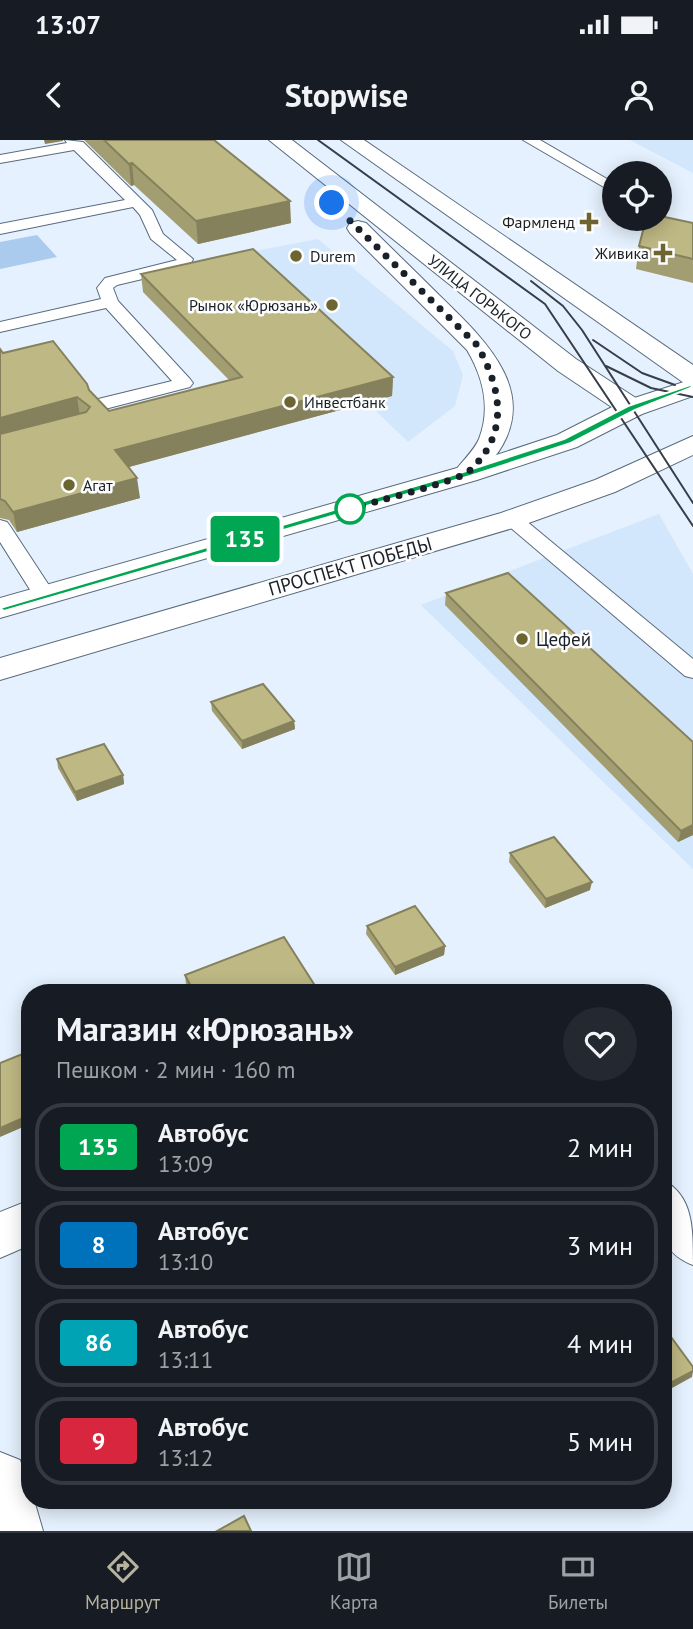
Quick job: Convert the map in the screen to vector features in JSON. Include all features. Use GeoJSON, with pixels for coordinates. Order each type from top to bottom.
{"type":"FeatureCollection","features":[{"type":"Feature","properties":{"kind":"main road"},"geometry":{"type":"LineString","coordinates":[[351,140],[693,377]]}},
{"type":"Feature","properties":{"kind":"main road"},"geometry":{"type":"LineString","coordinates":[[288,147],[312,184],[477,345],[492,371],[497,390],[498,416],[492,442],[467,474]]}},
{"type":"Feature","properties":{"kind":"main road","name":"УЛИЦА ГОРЬКОГО"},"geometry":{"type":"LineString","coordinates":[[288,147],[567,365],[665,431]]}},
{"type":"Feature","properties":{"kind":"main road","name":"ПРОСПЕКТ ПОБЕДЫ"},"geometry":{"type":"LineString","coordinates":[[0,669],[512,519],[605,486],[665,431],[693,387]]}},
{"type":"Feature","properties":{"kind":"main road","name":"ПРОСПЕКТ ПОБЕДЫ"},"geometry":{"type":"LineString","coordinates":[[0,608],[467,474],[567,441],[665,431]]}},
{"type":"Feature","properties":{"kind":"main road"},"geometry":{"type":"LineString","coordinates":[[672,1214],[693,1242]]}},
{"type":"Feature","properties":{"kind":"main road"},"geometry":{"type":"LineString","coordinates":[[0,1235],[21,1226]]}},
{"type":"Feature","properties":{"kind":"main road"},"geometry":{"type":"LineString","coordinates":[[0,1480],[14,1531]]}},
{"type":"Feature","properties":{"kind":"lane"},"geometry":{"type":"LineString","coordinates":[[530,140],[602,182]]}},
{"type":"Feature","properties":{"kind":"lane"},"geometry":{"type":"LineString","coordinates":[[0,159],[75,143],[147,214],[156,236],[185,260],[183,265],[111,281],[105,288],[110,302],[184,383],[101,404]]}},
{"type":"Feature","properties":{"kind":"lane"},"geometry":{"type":"LineString","coordinates":[[0,229],[136,202]]}},
{"type":"Feature","properties":{"kind":"lane"},"geometry":{"type":"LineString","coordinates":[[0,327],[25,328],[110,302]]}},
{"type":"Feature","properties":{"kind":"lane"},"geometry":{"type":"LineString","coordinates":[[512,519],[693,671]]}},
{"type":"Feature","properties":{"kind":"lane"},"geometry":{"type":"LineString","coordinates":[[0,526],[45,596]]}},
{"type":"Feature","properties":{"kind":"shaded area"},"geometry":{"type":"Polygon","coordinates":[[[630,140],[693,140],[693,173],[630,140]]]}},
{"type":"Feature","properties":{"kind":"shaded area"},"geometry":{"type":"Polygon","coordinates":[[[37,235],[57,257],[0,269],[0,242],[37,235]]]}},
{"type":"Feature","properties":{"kind":"shaded area","name":"Рынок «Юрюзань»"},"geometry":{"type":"Polygon","coordinates":[[[318,239],[453,351],[463,375],[455,406],[408,442],[218,258],[318,239]]]}},
{"type":"Feature","properties":{"kind":"shaded area"},"geometry":{"type":"Polygon","coordinates":[[[659,514],[693,574],[693,869],[421,605],[659,514]]]}},
{"type":"Feature","properties":{"kind":"building"},"geometry":{"type":"Polygon","coordinates":[[[104,140],[214,140],[290,201],[196,221],[104,140]]]}},
{"type":"Feature","properties":{"kind":"building"},"geometry":{"type":"Polygon","coordinates":[[[672,219],[693,223],[693,259],[639,246],[643,231],[672,231],[672,219]]]}},
{"type":"Feature","properties":{"kind":"building"},"geometry":{"type":"Polygon","coordinates":[[[253,249],[393,377],[115,450],[137,478],[13,512],[5,501],[0,499],[0,434],[86,412],[90,407],[77,397],[0,418],[0,349],[3,353],[53,341],[89,390],[109,411],[242,377],[141,274],[253,249]]]}},
{"type":"Feature","properties":{"kind":"building"},"geometry":{"type":"Polygon","coordinates":[[[508,573],[693,742],[693,825],[681,831],[446,593],[508,573]]]}},
{"type":"Feature","properties":{"kind":"building"},"geometry":{"type":"Polygon","coordinates":[[[263,684],[294,721],[242,741],[211,702],[263,684]]]}},
{"type":"Feature","properties":{"kind":"building"},"geometry":{"type":"Polygon","coordinates":[[[104,744],[123,775],[75,792],[57,759],[104,744]]]}},
{"type":"Feature","properties":{"kind":"building"},"geometry":{"type":"Polygon","coordinates":[[[554,837],[592,882],[546,899],[510,853],[554,837]]]}},
{"type":"Feature","properties":{"kind":"building"},"geometry":{"type":"Polygon","coordinates":[[[415,906],[445,946],[395,967],[367,926],[415,906]]]}},
{"type":"Feature","properties":{"kind":"building"},"geometry":{"type":"Polygon","coordinates":[[[284,937],[314,984],[190,984],[185,975],[284,937]]]}},
{"type":"Feature","properties":{"kind":"building"},"geometry":{"type":"Polygon","coordinates":[[[21,1055],[21,1119],[0,1128],[0,1063],[21,1055]]]}},
{"type":"Feature","properties":{"kind":"building"},"geometry":{"type":"Polygon","coordinates":[[[672,1338],[693,1367],[693,1371],[672,1382],[672,1338]]]}},
{"type":"Feature","properties":{"kind":"building"},"geometry":{"type":"Polygon","coordinates":[[[244,1516],[251,1531],[217,1531],[244,1516]]]}},
{"type":"Feature","properties":{"kind":"tram line"},"geometry":{"type":"LineString","coordinates":[[318,140],[545,304],[693,526]]}},
{"type":"Feature","properties":{"kind":"tram line"},"geometry":{"type":"LineString","coordinates":[[531,281],[563,306],[582,330],[693,503]]}},
{"type":"Feature","properties":{"kind":"tram line"},"geometry":{"type":"LineString","coordinates":[[593,340],[642,373],[675,385]]}},
{"type":"Feature","properties":{"kind":"tram line"},"geometry":{"type":"LineString","coordinates":[[606,366],[651,388],[693,397]]}},
{"type":"Feature","properties":{"kind":"bus line","name":"135"},"geometry":{"type":"LineString","coordinates":[[0,608],[467,474],[567,441],[632,408],[693,387]]}},
{"type":"Feature","properties":{"kind":"place","name":"Фармленд"},"geometry":{"type":"Point","coordinates":[589,222]}},
{"type":"Feature","properties":{"kind":"place","name":"Живика"},"geometry":{"type":"Point","coordinates":[663,253]}},
{"type":"Feature","properties":{"kind":"place","name":"Durem"},"geometry":{"type":"Point","coordinates":[296,256]}},
{"type":"Feature","properties":{"kind":"place","name":"Рынок «Юрюзань»"},"geometry":{"type":"Point","coordinates":[332,305]}},
{"type":"Feature","properties":{"kind":"place","name":"Инвестбанк"},"geometry":{"type":"Point","coordinates":[290,402]}},
{"type":"Feature","properties":{"kind":"place","name":"Агат"},"geometry":{"type":"Point","coordinates":[69,485]}},
{"type":"Feature","properties":{"kind":"place","name":"Цефей"},"geometry":{"type":"Point","coordinates":[522,639]}},
{"type":"Feature","properties":{"kind":"route"},"geometry":{"type":"LineString","coordinates":[[332,203],[477,345],[492,371],[497,390],[498,416],[492,442],[467,474],[350,509]]}}]}
